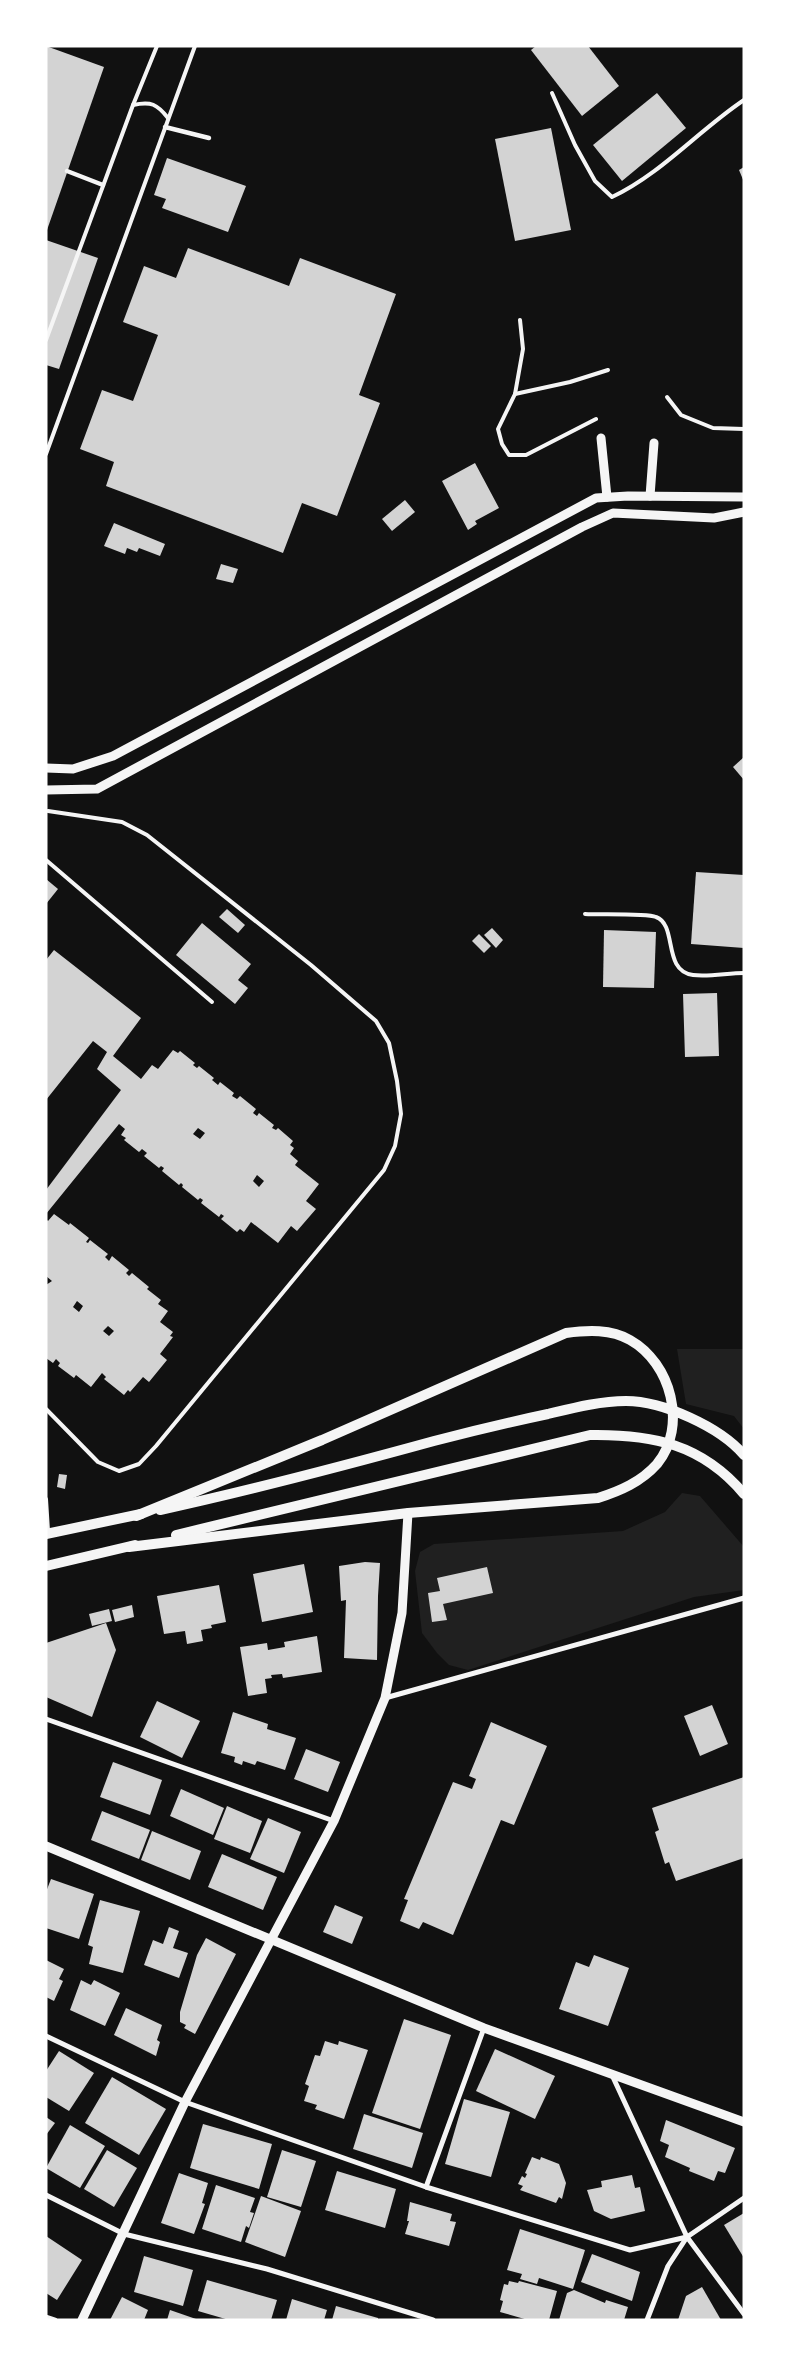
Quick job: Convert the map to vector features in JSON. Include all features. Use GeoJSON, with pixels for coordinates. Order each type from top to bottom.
{"type":"FeatureCollection","features":[{"type":"Feature","properties":{"kind":"main road"},"geometry":{"type":"LineString","coordinates":[[129,1547],[408,1513],[598,1498],[619,1491],[637,1481],[658,1462],[668,1444],[673,1421],[672,1405],[667,1385],[659,1366],[646,1351],[629,1340],[610,1333],[588,1330],[566,1333],[322,1440],[136,1516]]}},
{"type":"Feature","properties":{"kind":"main road"},"geometry":{"type":"LineString","coordinates":[[47,1534],[264,1487],[476,1430],[580,1406],[611,1402],[638,1402],[666,1409],[718,1431],[733,1442],[744,1455]]}},
{"type":"Feature","properties":{"kind":"main road"},"geometry":{"type":"LineString","coordinates":[[46,1566],[466,1463],[590,1435],[620,1434],[655,1438],[681,1447],[718,1467],[744,1494]]}},
{"type":"Feature","properties":{"kind":"street"},"geometry":{"type":"LineString","coordinates":[[165,126],[209,138]]}},
{"type":"Feature","properties":{"kind":"street"},"geometry":{"type":"LineString","coordinates":[[67,171],[103,185]]}},
{"type":"Feature","properties":{"kind":"street"},"geometry":{"type":"LineString","coordinates":[[601,438],[607,498]]}},
{"type":"Feature","properties":{"kind":"street"},"geometry":{"type":"LineString","coordinates":[[650,496],[654,443]]}},
{"type":"Feature","properties":{"kind":"street"},"geometry":{"type":"LineString","coordinates":[[46,768],[73,769],[113,756],[596,498],[650,496],[744,497]]}},
{"type":"Feature","properties":{"kind":"street"},"geometry":{"type":"LineString","coordinates":[[46,790],[97,789],[582,527],[613,514],[714,518],[744,512]]}},
{"type":"Feature","properties":{"kind":"street"},"geometry":{"type":"LineString","coordinates":[[82,2320],[185,2102],[334,1822],[385,1698],[402,1613],[408,1513]]}},
{"type":"Feature","properties":{"kind":"street"},"geometry":{"type":"LineString","coordinates":[[385,1698],[744,1598]]}},
{"type":"Feature","properties":{"kind":"street"},"geometry":{"type":"LineString","coordinates":[[46,1719],[334,1822]]}},
{"type":"Feature","properties":{"kind":"street"},"geometry":{"type":"LineString","coordinates":[[46,1846],[484,2028],[744,2122]]}},
{"type":"Feature","properties":{"kind":"street"},"geometry":{"type":"LineString","coordinates":[[426,2187],[484,2028]]}},
{"type":"Feature","properties":{"kind":"street"},"geometry":{"type":"LineString","coordinates":[[46,2036],[185,2102],[426,2187],[630,2250],[687,2237],[744,2198]]}},
{"type":"Feature","properties":{"kind":"street"},"geometry":{"type":"LineString","coordinates":[[611,2074],[687,2237],[744,2314]]}},
{"type":"Feature","properties":{"kind":"street"},"geometry":{"type":"LineString","coordinates":[[46,2196],[124,2234],[267,2269],[433,2320]]}},
{"type":"Feature","properties":{"kind":"street"},"geometry":{"type":"LineString","coordinates":[[647,2320],[668,2266],[687,2237]]}},
{"type":"Feature","properties":{"kind":"street"},"geometry":{"type":"LineString","coordinates":[[46,2317],[55,2320]]}},
{"type":"Feature","properties":{"kind":"lane"},"geometry":{"type":"LineString","coordinates":[[46,340],[133,105],[157,46]]}},
{"type":"Feature","properties":{"kind":"lane"},"geometry":{"type":"LineString","coordinates":[[46,454],[195,46]]}},
{"type":"Feature","properties":{"kind":"lane"},"geometry":{"type":"LineString","coordinates":[[552,92],[574,145],[595,181],[612,197],[635,186],[715,120],[744,100]]}},
{"type":"Feature","properties":{"kind":"lane"},"geometry":{"type":"LineString","coordinates":[[133,105],[153,103],[160,107],[168,118]]}},
{"type":"Feature","properties":{"kind":"lane"},"geometry":{"type":"LineString","coordinates":[[520,320],[524,349],[515,394],[498,429],[502,444],[509,455],[526,455],[596,420]]}},
{"type":"Feature","properties":{"kind":"lane"},"geometry":{"type":"LineString","coordinates":[[515,394],[570,382],[608,370]]}},
{"type":"Feature","properties":{"kind":"lane"},"geometry":{"type":"LineString","coordinates":[[667,397],[682,415],[713,428],[744,430]]}},
{"type":"Feature","properties":{"kind":"lane"},"geometry":{"type":"LineString","coordinates":[[46,1409],[98,1462],[119,1471],[138,1464],[175,1424],[384,1170],[395,1146],[401,1114],[397,1081],[389,1043],[376,1021],[311,964],[147,835],[122,822],[48,811]]}},
{"type":"Feature","properties":{"kind":"lane"},"geometry":{"type":"LineString","coordinates":[[46,860],[212,1002]]}},
{"type":"Feature","properties":{"kind":"lane"},"geometry":{"type":"LineString","coordinates":[[586,914],[656,917],[667,926],[670,949],[678,967],[692,975],[744,973]]}},
{"type":"Feature","properties":{"kind":"lane"},"geometry":{"type":"LineString","coordinates":[[46,1499],[47,1534]]}},
{"type":"Feature","properties":{"kind":"shaded area"},"geometry":{"type":"Polygon","coordinates":[[[677,1349],[744,1349],[744,1429],[734,1416],[686,1404],[677,1349]]]}},
{"type":"Feature","properties":{"kind":"shaded area"},"geometry":{"type":"Polygon","coordinates":[[[682,1493],[700,1496],[744,1547],[744,1590],[694,1597],[468,1670],[449,1665],[422,1633],[415,1571],[420,1552],[434,1544],[623,1531],[665,1512],[682,1493]]]}},
{"type":"Feature","properties":{"kind":"building"},"geometry":{"type":"Polygon","coordinates":[[[46,46],[104,67],[47,230],[46,230],[46,46]]]}},
{"type":"Feature","properties":{"kind":"building"},"geometry":{"type":"Polygon","coordinates":[[[536,46],[588,46],[619,86],[582,116],[531,50],[536,46]]]}},
{"type":"Feature","properties":{"kind":"building"},"geometry":{"type":"Polygon","coordinates":[[[657,93],[686,128],[622,181],[593,145],[657,93]]]}},
{"type":"Feature","properties":{"kind":"building"},"geometry":{"type":"Polygon","coordinates":[[[551,128],[571,230],[515,241],[495,139],[551,128]]]}},
{"type":"Feature","properties":{"kind":"building"},"geometry":{"type":"Polygon","coordinates":[[[167,158],[246,186],[228,232],[162,208],[166,199],[154,195],[167,158]]]}},
{"type":"Feature","properties":{"kind":"building"},"geometry":{"type":"Polygon","coordinates":[[[744,167],[744,182],[739,170],[744,167]]]}},
{"type":"Feature","properties":{"kind":"building"},"geometry":{"type":"Polygon","coordinates":[[[46,240],[98,258],[59,369],[46,365],[46,240]]]}},
{"type":"Feature","properties":{"kind":"building"},"geometry":{"type":"Polygon","coordinates":[[[188,248],[289,286],[300,258],[396,294],[359,395],[380,403],[337,516],[302,503],[283,553],[106,486],[114,462],[80,449],[102,390],[133,401],[158,335],[123,322],[144,266],[176,278],[188,248]]]}},
{"type":"Feature","properties":{"kind":"building"},"geometry":{"type":"Polygon","coordinates":[[[475,463],[499,508],[475,521],[477,524],[468,530],[442,481],[475,463]]]}},
{"type":"Feature","properties":{"kind":"building"},"geometry":{"type":"Polygon","coordinates":[[[405,500],[415,512],[392,531],[382,519],[405,500]]]}},
{"type":"Feature","properties":{"kind":"building"},"geometry":{"type":"Polygon","coordinates":[[[114,523],[165,544],[160,556],[139,548],[137,552],[127,548],[125,554],[104,546],[114,523]]]}},
{"type":"Feature","properties":{"kind":"building"},"geometry":{"type":"Polygon","coordinates":[[[221,564],[238,569],[233,583],[216,579],[221,564]]]}},
{"type":"Feature","properties":{"kind":"building"},"geometry":{"type":"Polygon","coordinates":[[[744,757],[744,780],[733,767],[744,757]]]}},
{"type":"Feature","properties":{"kind":"building"},"geometry":{"type":"Polygon","coordinates":[[[696,872],[744,875],[744,948],[691,944],[696,872]]]}},
{"type":"Feature","properties":{"kind":"building"},"geometry":{"type":"Polygon","coordinates":[[[46,879],[58,889],[46,904],[46,879]]]}},
{"type":"Feature","properties":{"kind":"building"},"geometry":{"type":"Polygon","coordinates":[[[227,909],[245,925],[238,933],[219,917],[227,909]]]}},
{"type":"Feature","properties":{"kind":"building"},"geometry":{"type":"Polygon","coordinates":[[[202,923],[251,964],[238,980],[248,988],[235,1004],[176,955],[202,923]]]}},
{"type":"Feature","properties":{"kind":"building"},"geometry":{"type":"Polygon","coordinates":[[[492,928],[503,940],[496,948],[484,935],[492,928]]]}},
{"type":"Feature","properties":{"kind":"building"},"geometry":{"type":"Polygon","coordinates":[[[604,930],[656,932],[654,988],[603,987],[604,930]]]}},
{"type":"Feature","properties":{"kind":"building"},"geometry":{"type":"Polygon","coordinates":[[[479,934],[491,946],[484,953],[472,941],[479,934]]]}},
{"type":"Feature","properties":{"kind":"building"},"geometry":{"type":"Polygon","coordinates":[[[54,950],[141,1018],[113,1056],[141,1079],[152,1065],[158,1069],[173,1050],[178,1053],[180,1051],[195,1063],[193,1065],[197,1068],[199,1066],[214,1078],[212,1080],[218,1085],[220,1082],[234,1093],[232,1096],[237,1099],[240,1096],[256,1109],[253,1113],[257,1116],[259,1113],[274,1125],[272,1128],[276,1130],[278,1128],[293,1141],[290,1145],[294,1148],[290,1154],[298,1161],[295,1165],[319,1184],[306,1201],[316,1209],[297,1231],[291,1226],[278,1243],[251,1222],[244,1232],[240,1229],[237,1232],[221,1219],[224,1216],[221,1214],[219,1217],[201,1203],[203,1200],[200,1198],[198,1200],[182,1187],[181,1183],[179,1185],[162,1171],[164,1168],[161,1166],[159,1168],[144,1156],[147,1153],[142,1149],[139,1152],[124,1140],[126,1138],[121,1135],[125,1129],[119,1124],[46,1214],[46,1190],[121,1090],[97,1069],[107,1052],[93,1041],[46,1100],[46,960],[54,950]],[[198,1128],[193,1134],[200,1139],[205,1133],[198,1128]],[[257,1175],[253,1181],[259,1187],[264,1181],[257,1175]]]}},
{"type":"Feature","properties":{"kind":"building"},"geometry":{"type":"Polygon","coordinates":[[[717,993],[719,1056],[685,1057],[683,994],[717,993]]]}},
{"type":"Feature","properties":{"kind":"building"},"geometry":{"type":"Polygon","coordinates":[[[54,1214],[69,1225],[70,1223],[89,1238],[86,1242],[88,1243],[90,1240],[108,1254],[105,1257],[109,1261],[112,1256],[129,1270],[126,1273],[129,1276],[132,1273],[149,1287],[147,1289],[161,1300],[158,1304],[168,1311],[160,1322],[173,1332],[170,1336],[173,1337],[160,1354],[167,1360],[149,1382],[143,1377],[130,1392],[128,1390],[124,1395],[104,1379],[106,1377],[102,1373],[91,1387],[76,1375],[74,1378],[58,1366],[60,1363],[56,1359],[53,1363],[46,1358],[46,1285],[52,1281],[46,1276],[46,1219],[48,1221],[54,1214]],[[77,1301],[73,1307],[79,1312],[83,1306],[77,1301]],[[108,1326],[103,1331],[109,1336],[114,1331],[108,1326]]]}},
{"type":"Feature","properties":{"kind":"building"},"geometry":{"type":"Polygon","coordinates":[[[59,1474],[67,1475],[65,1489],[57,1487],[59,1474]]]}},
{"type":"Feature","properties":{"kind":"building"},"geometry":{"type":"Polygon","coordinates":[[[365,1562],[380,1563],[377,1660],[344,1658],[346,1600],[341,1601],[339,1566],[365,1562]]]}},
{"type":"Feature","properties":{"kind":"building"},"geometry":{"type":"Polygon","coordinates":[[[304,1564],[313,1612],[262,1622],[253,1574],[304,1564]]]}},
{"type":"Feature","properties":{"kind":"building"},"geometry":{"type":"Polygon","coordinates":[[[487,1567],[493,1593],[443,1604],[447,1620],[432,1622],[428,1593],[440,1591],[437,1578],[487,1567]]]}},
{"type":"Feature","properties":{"kind":"building"},"geometry":{"type":"Polygon","coordinates":[[[219,1585],[226,1622],[211,1625],[212,1628],[201,1630],[203,1641],[187,1644],[185,1631],[164,1634],[157,1596],[219,1585]]]}},
{"type":"Feature","properties":{"kind":"building"},"geometry":{"type":"Polygon","coordinates":[[[132,1605],[134,1617],[115,1622],[112,1610],[132,1605]]]}},
{"type":"Feature","properties":{"kind":"building"},"geometry":{"type":"Polygon","coordinates":[[[109,1609],[112,1621],[92,1626],[89,1614],[109,1609]]]}},
{"type":"Feature","properties":{"kind":"building"},"geometry":{"type":"Polygon","coordinates":[[[106,1623],[116,1650],[92,1717],[46,1697],[46,1643],[106,1623]]]}},
{"type":"Feature","properties":{"kind":"building"},"geometry":{"type":"Polygon","coordinates":[[[317,1636],[322,1672],[283,1678],[282,1674],[271,1675],[272,1678],[265,1679],[267,1693],[248,1696],[240,1647],[267,1643],[268,1650],[285,1647],[284,1642],[317,1636]]]}},
{"type":"Feature","properties":{"kind":"building"},"geometry":{"type":"Polygon","coordinates":[[[157,1701],[200,1721],[182,1758],[140,1737],[157,1701]]]}},
{"type":"Feature","properties":{"kind":"building"},"geometry":{"type":"Polygon","coordinates":[[[712,1705],[728,1744],[700,1756],[684,1716],[712,1705]]]}},
{"type":"Feature","properties":{"kind":"building"},"geometry":{"type":"Polygon","coordinates":[[[233,1712],[268,1724],[267,1729],[296,1738],[285,1770],[257,1761],[255,1765],[243,1761],[242,1765],[234,1762],[235,1757],[221,1753],[233,1712]]]}},
{"type":"Feature","properties":{"kind":"building"},"geometry":{"type":"Polygon","coordinates":[[[491,1722],[547,1746],[514,1825],[501,1820],[453,1935],[423,1922],[419,1929],[400,1921],[408,1900],[404,1899],[453,1782],[472,1789],[476,1779],[469,1776],[491,1722]]]}},
{"type":"Feature","properties":{"kind":"building"},"geometry":{"type":"Polygon","coordinates":[[[306,1749],[340,1762],[328,1792],[294,1779],[306,1749]]]}},
{"type":"Feature","properties":{"kind":"building"},"geometry":{"type":"Polygon","coordinates":[[[113,1762],[162,1780],[150,1815],[100,1797],[113,1762]]]}},
{"type":"Feature","properties":{"kind":"building"},"geometry":{"type":"Polygon","coordinates":[[[744,1777],[744,1858],[676,1881],[669,1862],[665,1864],[655,1832],[659,1830],[652,1808],[744,1777]]]}},
{"type":"Feature","properties":{"kind":"building"},"geometry":{"type":"Polygon","coordinates":[[[181,1789],[224,1808],[213,1835],[170,1816],[181,1789]]]}},
{"type":"Feature","properties":{"kind":"building"},"geometry":{"type":"Polygon","coordinates":[[[227,1806],[262,1821],[250,1853],[214,1839],[227,1806]]]}},
{"type":"Feature","properties":{"kind":"building"},"geometry":{"type":"Polygon","coordinates":[[[102,1811],[150,1830],[139,1859],[91,1840],[102,1811]]]}},
{"type":"Feature","properties":{"kind":"building"},"geometry":{"type":"Polygon","coordinates":[[[268,1818],[301,1832],[284,1873],[250,1859],[268,1818]]]}},
{"type":"Feature","properties":{"kind":"building"},"geometry":{"type":"Polygon","coordinates":[[[152,1831],[201,1851],[190,1880],[141,1860],[152,1831]]]}},
{"type":"Feature","properties":{"kind":"building"},"geometry":{"type":"Polygon","coordinates":[[[222,1854],[277,1877],[263,1910],[208,1887],[222,1854]]]}},
{"type":"Feature","properties":{"kind":"building"},"geometry":{"type":"Polygon","coordinates":[[[51,1879],[94,1894],[79,1939],[46,1928],[46,1892],[51,1879]]]}},
{"type":"Feature","properties":{"kind":"building"},"geometry":{"type":"Polygon","coordinates":[[[100,1900],[140,1911],[123,1973],[89,1964],[93,1947],[88,1945],[100,1900]]]}},
{"type":"Feature","properties":{"kind":"building"},"geometry":{"type":"Polygon","coordinates":[[[335,1905],[363,1917],[352,1944],[323,1932],[335,1905]]]}},
{"type":"Feature","properties":{"kind":"building"},"geometry":{"type":"Polygon","coordinates":[[[169,1927],[179,1931],[173,1948],[188,1953],[179,1978],[144,1965],[153,1940],[163,1944],[169,1927]]]}},
{"type":"Feature","properties":{"kind":"building"},"geometry":{"type":"Polygon","coordinates":[[[206,1938],[236,1954],[195,2034],[184,2028],[186,2025],[180,2022],[180,2012],[197,1955],[206,1938]]]}},
{"type":"Feature","properties":{"kind":"building"},"geometry":{"type":"Polygon","coordinates":[[[594,1955],[629,1968],[608,2026],[559,2009],[576,1962],[589,1967],[594,1955]]]}},
{"type":"Feature","properties":{"kind":"building"},"geometry":{"type":"Polygon","coordinates":[[[46,1960],[64,1969],[59,1979],[63,1981],[54,2001],[46,1997],[46,1960]]]}},
{"type":"Feature","properties":{"kind":"building"},"geometry":{"type":"Polygon","coordinates":[[[81,1980],[91,1985],[94,1980],[120,1993],[105,2026],[70,2010],[81,1980]]]}},
{"type":"Feature","properties":{"kind":"building"},"geometry":{"type":"Polygon","coordinates":[[[126,2008],[162,2025],[157,2040],[160,2042],[156,2056],[114,2035],[126,2008]]]}},
{"type":"Feature","properties":{"kind":"building"},"geometry":{"type":"Polygon","coordinates":[[[404,2019],[451,2035],[420,2129],[372,2113],[404,2019]]]}},
{"type":"Feature","properties":{"kind":"building"},"geometry":{"type":"Polygon","coordinates":[[[325,2041],[338,2045],[339,2041],[368,2050],[344,2119],[315,2109],[317,2105],[304,2101],[309,2086],[305,2084],[315,2055],[320,2056],[325,2041]]]}},
{"type":"Feature","properties":{"kind":"building"},"geometry":{"type":"Polygon","coordinates":[[[495,2049],[555,2076],[535,2119],[476,2091],[495,2049]]]}},
{"type":"Feature","properties":{"kind":"building"},"geometry":{"type":"Polygon","coordinates":[[[59,2051],[94,2073],[69,2111],[46,2097],[46,2071],[59,2051]]]}},
{"type":"Feature","properties":{"kind":"building"},"geometry":{"type":"Polygon","coordinates":[[[112,2077],[166,2109],[139,2155],[85,2123],[112,2077]]]}},
{"type":"Feature","properties":{"kind":"building"},"geometry":{"type":"Polygon","coordinates":[[[464,2099],[510,2112],[491,2177],[445,2164],[464,2099]]]}},
{"type":"Feature","properties":{"kind":"building"},"geometry":{"type":"Polygon","coordinates":[[[364,2114],[423,2133],[412,2168],[353,2149],[364,2114]]]}},
{"type":"Feature","properties":{"kind":"building"},"geometry":{"type":"Polygon","coordinates":[[[46,2117],[55,2123],[46,2135],[46,2117]]]}},
{"type":"Feature","properties":{"kind":"building"},"geometry":{"type":"Polygon","coordinates":[[[666,2120],[735,2148],[725,2173],[718,2171],[714,2181],[689,2171],[690,2168],[665,2157],[669,2145],[660,2141],[666,2120]]]}},
{"type":"Feature","properties":{"kind":"building"},"geometry":{"type":"Polygon","coordinates":[[[203,2124],[272,2144],[259,2189],[190,2168],[203,2124]]]}},
{"type":"Feature","properties":{"kind":"building"},"geometry":{"type":"Polygon","coordinates":[[[70,2125],[105,2146],[80,2188],[46,2168],[70,2125]]]}},
{"type":"Feature","properties":{"kind":"building"},"geometry":{"type":"Polygon","coordinates":[[[107,2150],[137,2168],[114,2207],[84,2189],[107,2150]]]}},
{"type":"Feature","properties":{"kind":"building"},"geometry":{"type":"Polygon","coordinates":[[[282,2150],[316,2161],[301,2207],[267,2197],[282,2150]]]}},
{"type":"Feature","properties":{"kind":"building"},"geometry":{"type":"Polygon","coordinates":[[[532,2157],[540,2160],[541,2157],[559,2164],[566,2183],[562,2199],[559,2197],[556,2203],[520,2190],[523,2186],[518,2184],[522,2176],[525,2178],[527,2174],[525,2173],[532,2157]]]}},
{"type":"Feature","properties":{"kind":"building"},"geometry":{"type":"Polygon","coordinates":[[[337,2171],[396,2189],[385,2228],[325,2210],[337,2171]]]}},
{"type":"Feature","properties":{"kind":"building"},"geometry":{"type":"Polygon","coordinates":[[[179,2173],[208,2183],[202,2203],[205,2204],[194,2234],[161,2223],[179,2173]]]}},
{"type":"Feature","properties":{"kind":"building"},"geometry":{"type":"Polygon","coordinates":[[[632,2175],[635,2188],[640,2187],[645,2211],[611,2219],[594,2211],[587,2190],[602,2187],[601,2181],[632,2175]]]}},
{"type":"Feature","properties":{"kind":"building"},"geometry":{"type":"Polygon","coordinates":[[[216,2185],[255,2198],[250,2212],[254,2213],[249,2228],[246,2226],[241,2242],[202,2229],[216,2185]]]}},
{"type":"Feature","properties":{"kind":"building"},"geometry":{"type":"Polygon","coordinates":[[[261,2196],[301,2211],[285,2257],[245,2242],[261,2196]]]}},
{"type":"Feature","properties":{"kind":"building"},"geometry":{"type":"Polygon","coordinates":[[[410,2202],[452,2214],[450,2221],[456,2222],[449,2246],[405,2234],[409,2221],[407,2221],[410,2202]]]}},
{"type":"Feature","properties":{"kind":"building"},"geometry":{"type":"Polygon","coordinates":[[[744,2213],[744,2258],[724,2225],[744,2213]]]}},
{"type":"Feature","properties":{"kind":"building"},"geometry":{"type":"Polygon","coordinates":[[[520,2229],[585,2250],[573,2289],[539,2278],[537,2284],[520,2279],[522,2274],[507,2270],[520,2229]]]}},
{"type":"Feature","properties":{"kind":"building"},"geometry":{"type":"Polygon","coordinates":[[[46,2236],[82,2260],[57,2300],[46,2293],[46,2236]]]}},
{"type":"Feature","properties":{"kind":"building"},"geometry":{"type":"Polygon","coordinates":[[[592,2254],[640,2272],[632,2301],[581,2282],[592,2254]]]}},
{"type":"Feature","properties":{"kind":"building"},"geometry":{"type":"Polygon","coordinates":[[[144,2256],[193,2270],[183,2306],[134,2292],[144,2256]]]}},
{"type":"Feature","properties":{"kind":"building"},"geometry":{"type":"Polygon","coordinates":[[[207,2280],[277,2300],[271,2320],[229,2320],[198,2311],[207,2280]]]}},
{"type":"Feature","properties":{"kind":"building"},"geometry":{"type":"Polygon","coordinates":[[[509,2281],[518,2283],[519,2281],[557,2291],[549,2320],[528,2320],[500,2312],[503,2301],[500,2300],[504,2284],[508,2285],[509,2281]]]}},
{"type":"Feature","properties":{"kind":"building"},"geometry":{"type":"Polygon","coordinates":[[[702,2287],[721,2320],[678,2320],[686,2296],[702,2287]]]}},
{"type":"Feature","properties":{"kind":"building"},"geometry":{"type":"Polygon","coordinates":[[[574,2290],[605,2303],[606,2300],[628,2307],[624,2320],[559,2320],[567,2293],[574,2290]]]}},
{"type":"Feature","properties":{"kind":"building"},"geometry":{"type":"Polygon","coordinates":[[[122,2297],[148,2310],[144,2320],[110,2320],[122,2297]]]}},
{"type":"Feature","properties":{"kind":"building"},"geometry":{"type":"Polygon","coordinates":[[[292,2299],[327,2310],[324,2320],[286,2320],[292,2299]]]}},
{"type":"Feature","properties":{"kind":"building"},"geometry":{"type":"Polygon","coordinates":[[[336,2306],[378,2318],[378,2320],[332,2320],[336,2306]]]}},
{"type":"Feature","properties":{"kind":"building"},"geometry":{"type":"Polygon","coordinates":[[[170,2310],[196,2319],[196,2320],[167,2320],[170,2310]]]}}]}
